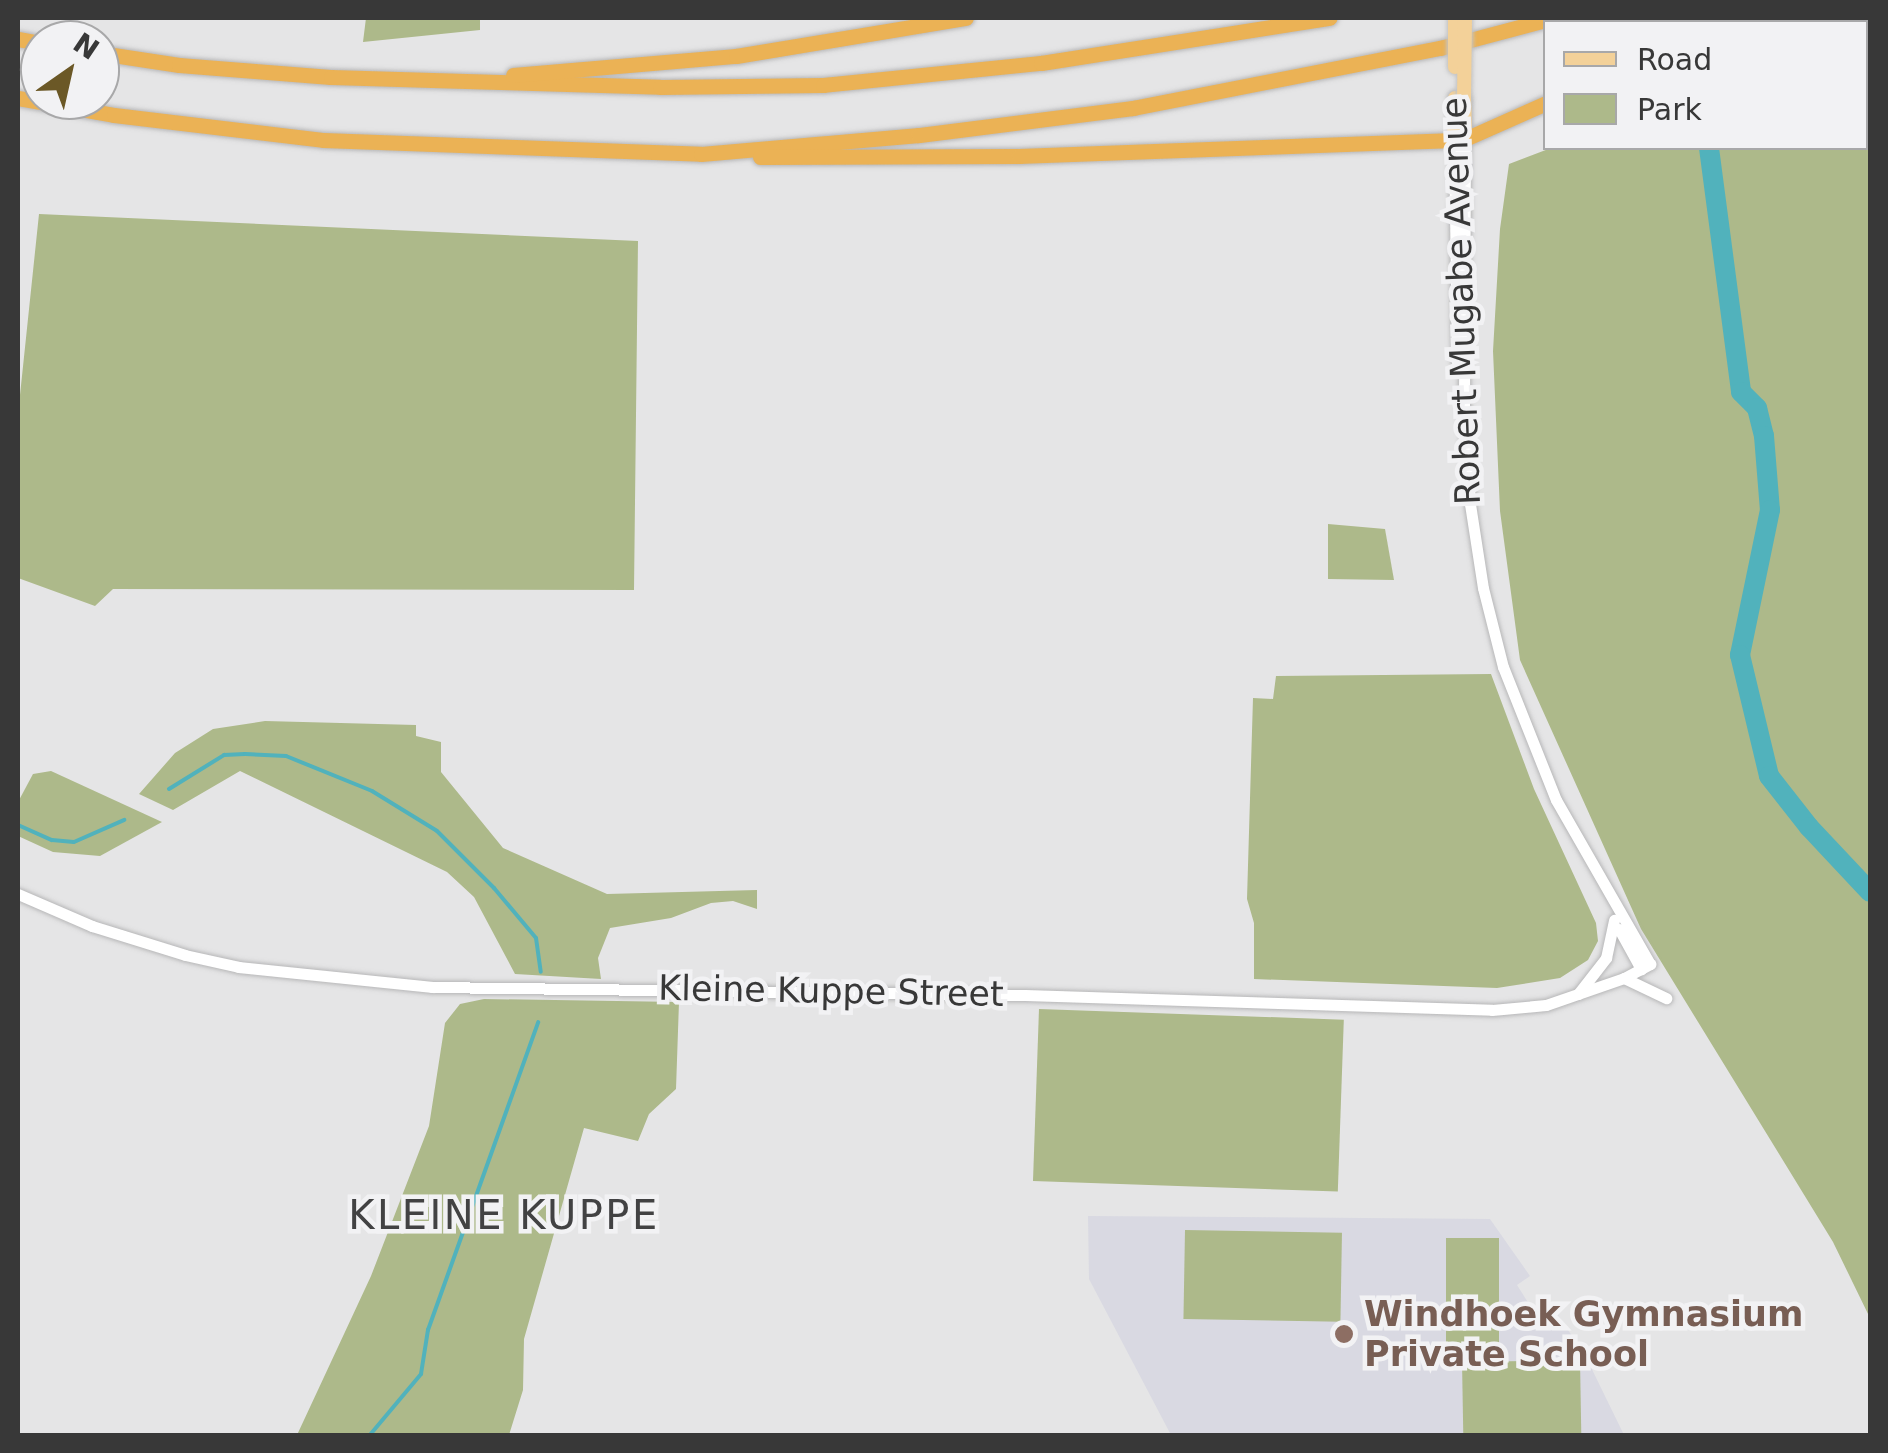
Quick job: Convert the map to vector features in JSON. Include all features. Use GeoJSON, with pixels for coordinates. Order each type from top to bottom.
{"type":"FeatureCollection","features":[{"type":"Feature","properties":{"kind":"highway"},"geometry":{"type":"LineString","coordinates":[[444,82],[736,56],[966,18]]}},
{"type":"Feature","properties":{"kind":"highway"},"geometry":{"type":"LineString","coordinates":[[120,56],[179,66],[444,82],[660,87],[823,84],[1041,63],[1330,18]]}},
{"type":"Feature","properties":{"kind":"highway"},"geometry":{"type":"LineString","coordinates":[[701,154],[919,135],[1133,108],[1440,48],[1543,21]]}},
{"type":"Feature","properties":{"kind":"highway"},"geometry":{"type":"LineString","coordinates":[[18,98],[114,115],[323,140],[836,160],[1459,140],[1543,103]]}},
{"type":"Feature","properties":{"kind":"main road","name":"Robert Mugabe Avenue"},"geometry":{"type":"LineString","coordinates":[[1455,18],[1460,99]]}},
{"type":"Feature","properties":{"kind":"main road","name":"Robert Mugabe Avenue"},"geometry":{"type":"LineString","coordinates":[[1459,140],[1464,18]]}},
{"type":"Feature","properties":{"kind":"street","name":"Robert Mugabe Avenue"},"geometry":{"type":"LineString","coordinates":[[1459,140],[1458,426],[1477,590],[1499,675],[1536,772],[1614,920],[1645,966]]}},
{"type":"Feature","properties":{"kind":"street","name":"Robert Mugabe Avenue"},"geometry":{"type":"LineString","coordinates":[[1459,140],[1465,440],[1483,588],[1503,668],[1556,800],[1645,966]]}},
{"type":"Feature","properties":{"kind":"street","name":"Kleine Kuppe Street"},"geometry":{"type":"LineString","coordinates":[[18,894],[92,926],[185,955],[239,967],[432,987],[1025,994],[1478,1010],[1525,1008],[1575,997],[1645,966]]}},
{"type":"Feature","properties":{"kind":"street"},"geometry":{"type":"LineString","coordinates":[[1575,997],[1606,958],[1614,920]]}},
{"type":"Feature","properties":{"kind":"street"},"geometry":{"type":"LineString","coordinates":[[1624,978],[1666,998]]}},
{"type":"Feature","properties":{"kind":"shaded area","name":"Windhoek Gymnasium Private School"},"geometry":{"type":"Polygon","coordinates":[[[1088,1216],[1490,1219],[1530,1276],[1517,1285],[1534,1312],[1549,1302],[1585,1355],[1624,1435],[1171,1435],[1089,1279],[1088,1216]]]}},
{"type":"Feature","properties":{"kind":"green space"},"geometry":{"type":"Polygon","coordinates":[[[366,18],[480,18],[480,30],[363,42],[366,18]]]}},
{"type":"Feature","properties":{"kind":"green space"},"geometry":{"type":"Polygon","coordinates":[[[1870,18],[1870,1318],[1833,1242],[1641,929],[1520,660],[1500,511],[1493,351],[1500,229],[1509,164],[1546,150],[1868,150],[1868,20],[1862,20],[1870,18]]]}},
{"type":"Feature","properties":{"kind":"green space"},"geometry":{"type":"Polygon","coordinates":[[[39,214],[638,241],[634,590],[113,589],[95,606],[18,578],[18,414],[39,214]]]}},
{"type":"Feature","properties":{"kind":"green space"},"geometry":{"type":"Polygon","coordinates":[[[1328,524],[1385,529],[1394,580],[1328,579],[1328,524]]]}},
{"type":"Feature","properties":{"kind":"green space"},"geometry":{"type":"Polygon","coordinates":[[[1491,674],[1534,789],[1596,923],[1598,941],[1588,960],[1560,978],[1497,988],[1254,979],[1254,923],[1247,899],[1253,698],[1273,699],[1276,676],[1491,674]]]}},
{"type":"Feature","properties":{"kind":"green space"},"geometry":{"type":"Polygon","coordinates":[[[265,721],[416,725],[416,736],[441,742],[441,772],[503,848],[607,894],[757,890],[757,909],[733,901],[711,903],[671,918],[610,928],[598,958],[601,979],[515,974],[474,897],[447,872],[240,771],[173,810],[139,794],[175,753],[213,729],[265,721]]]}},
{"type":"Feature","properties":{"kind":"green space"},"geometry":{"type":"Polygon","coordinates":[[[51,771],[162,822],[100,856],[53,852],[18,836],[18,802],[33,774],[51,771]]]}},
{"type":"Feature","properties":{"kind":"green space"},"geometry":{"type":"Polygon","coordinates":[[[484,999],[679,1002],[676,1089],[649,1114],[638,1141],[584,1128],[524,1339],[523,1390],[509,1435],[297,1435],[371,1276],[429,1126],[445,1023],[460,1004],[484,999]]]}},
{"type":"Feature","properties":{"kind":"green space"},"geometry":{"type":"Polygon","coordinates":[[[1039,1009],[1344,1020],[1338,1192],[1033,1181],[1039,1009]]]}},
{"type":"Feature","properties":{"kind":"green space"},"geometry":{"type":"Polygon","coordinates":[[[1185,1230],[1342,1233],[1340,1322],[1183,1319],[1185,1230]]]}},
{"type":"Feature","properties":{"kind":"green space"},"geometry":{"type":"Polygon","coordinates":[[[1446,1238],[1499,1238],[1499,1349],[1446,1349],[1446,1238]]]}},
{"type":"Feature","properties":{"kind":"green space"},"geometry":{"type":"Polygon","coordinates":[[[1580,1360],[1581,1435],[1463,1436],[1462,1362],[1580,1360]]]}},
{"type":"Feature","properties":{"kind":"waterway"},"geometry":{"type":"LineString","coordinates":[[1709,150],[1741,392],[1757,408],[1764,436],[1770,510],[1740,655],[1769,776],[1809,827],[1870,892]]}},
{"type":"Feature","properties":{"kind":"waterway"},"geometry":{"type":"LineString","coordinates":[[169,789],[224,755],[245,754],[286,756],[372,791],[437,831],[494,888],[536,938],[541,972]]}},
{"type":"Feature","properties":{"kind":"waterway"},"geometry":{"type":"LineString","coordinates":[[18,825],[52,840],[74,842],[124,820]]}},
{"type":"Feature","properties":{"kind":"waterway"},"geometry":{"type":"LineString","coordinates":[[369,1436],[421,1374],[428,1330],[538,1022]]}},
{"type":"Feature","properties":{"kind":"place","name":"Windhoek Gymnasium Private School"},"geometry":{"type":"Point","coordinates":[1344,1334]}},
{"type":"Feature","properties":{"kind":"district","name":"KLEINE KUPPE"},"geometry":{"type":"Point","coordinates":[504,1215]}}]}
